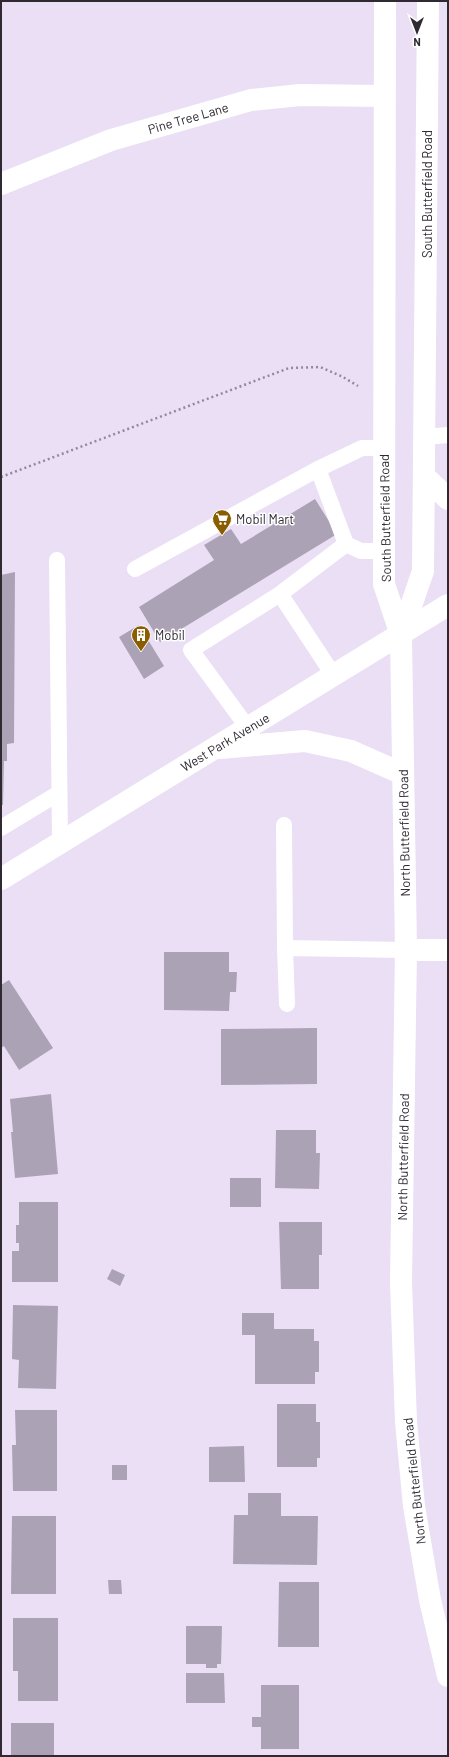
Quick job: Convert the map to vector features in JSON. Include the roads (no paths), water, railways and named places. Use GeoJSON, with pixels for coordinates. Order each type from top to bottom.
{"type":"FeatureCollection","features":[{"type":"Feature","properties":{"kind":"main road","name":"South Butterfield Road"},"geometry":{"type":"LineString","coordinates":[[385,1],[384,584],[401,635]]}},
{"type":"Feature","properties":{"kind":"main road","name":"South Butterfield Road"},"geometry":{"type":"LineString","coordinates":[[401,635],[423,571],[428,1]]}},
{"type":"Feature","properties":{"kind":"main road","name":"Pine Tree Lane"},"geometry":{"type":"LineString","coordinates":[[1,184],[111,140],[252,100],[300,95],[384,96]]}},
{"type":"Feature","properties":{"kind":"main road"},"geometry":{"type":"LineString","coordinates":[[424,476],[448,499]]}},
{"type":"Feature","properties":{"kind":"main road","name":"West Park Avenue"},"geometry":{"type":"LineString","coordinates":[[1,878],[448,605]]}},
{"type":"Feature","properties":{"kind":"main road","name":"North Butterfield Road"},"geometry":{"type":"LineString","coordinates":[[401,635],[406,950],[401,1282],[406,1422],[414,1506],[430,1600],[448,1676]]}},
{"type":"Feature","properties":{"kind":"main road"},"geometry":{"type":"LineString","coordinates":[[215,748],[305,741],[351,750],[403,774]]}},
{"type":"Feature","properties":{"kind":"main road"},"geometry":{"type":"LineString","coordinates":[[406,950],[448,950]]}},
{"type":"Feature","properties":{"kind":"lane"},"geometry":{"type":"LineString","coordinates":[[425,437],[448,435]]}},
{"type":"Feature","properties":{"kind":"lane"},"geometry":{"type":"LineString","coordinates":[[136,569],[318,469],[362,448],[384,448]]}},
{"type":"Feature","properties":{"kind":"lane"},"geometry":{"type":"LineString","coordinates":[[318,469],[346,544],[362,551],[384,551]]}},
{"type":"Feature","properties":{"kind":"lane"},"geometry":{"type":"LineString","coordinates":[[248,728],[191,650],[280,594],[346,544]]}},
{"type":"Feature","properties":{"kind":"lane"},"geometry":{"type":"LineString","coordinates":[[57,560],[60,842]]}},
{"type":"Feature","properties":{"kind":"lane"},"geometry":{"type":"LineString","coordinates":[[280,594],[334,676]]}},
{"type":"Feature","properties":{"kind":"lane"},"geometry":{"type":"LineString","coordinates":[[1,828],[59,793]]}},
{"type":"Feature","properties":{"kind":"lane"},"geometry":{"type":"LineString","coordinates":[[284,825],[286,1004]]}},
{"type":"Feature","properties":{"kind":"lane"},"geometry":{"type":"LineString","coordinates":[[286,948],[406,950]]}},
{"type":"Feature","properties":{"kind":"place","name":"Mobil Mart"},"geometry":{"type":"Point","coordinates":[222,536]}},
{"type":"Feature","properties":{"kind":"place","name":"Mobil"},"geometry":{"type":"Point","coordinates":[141,652]}}]}
